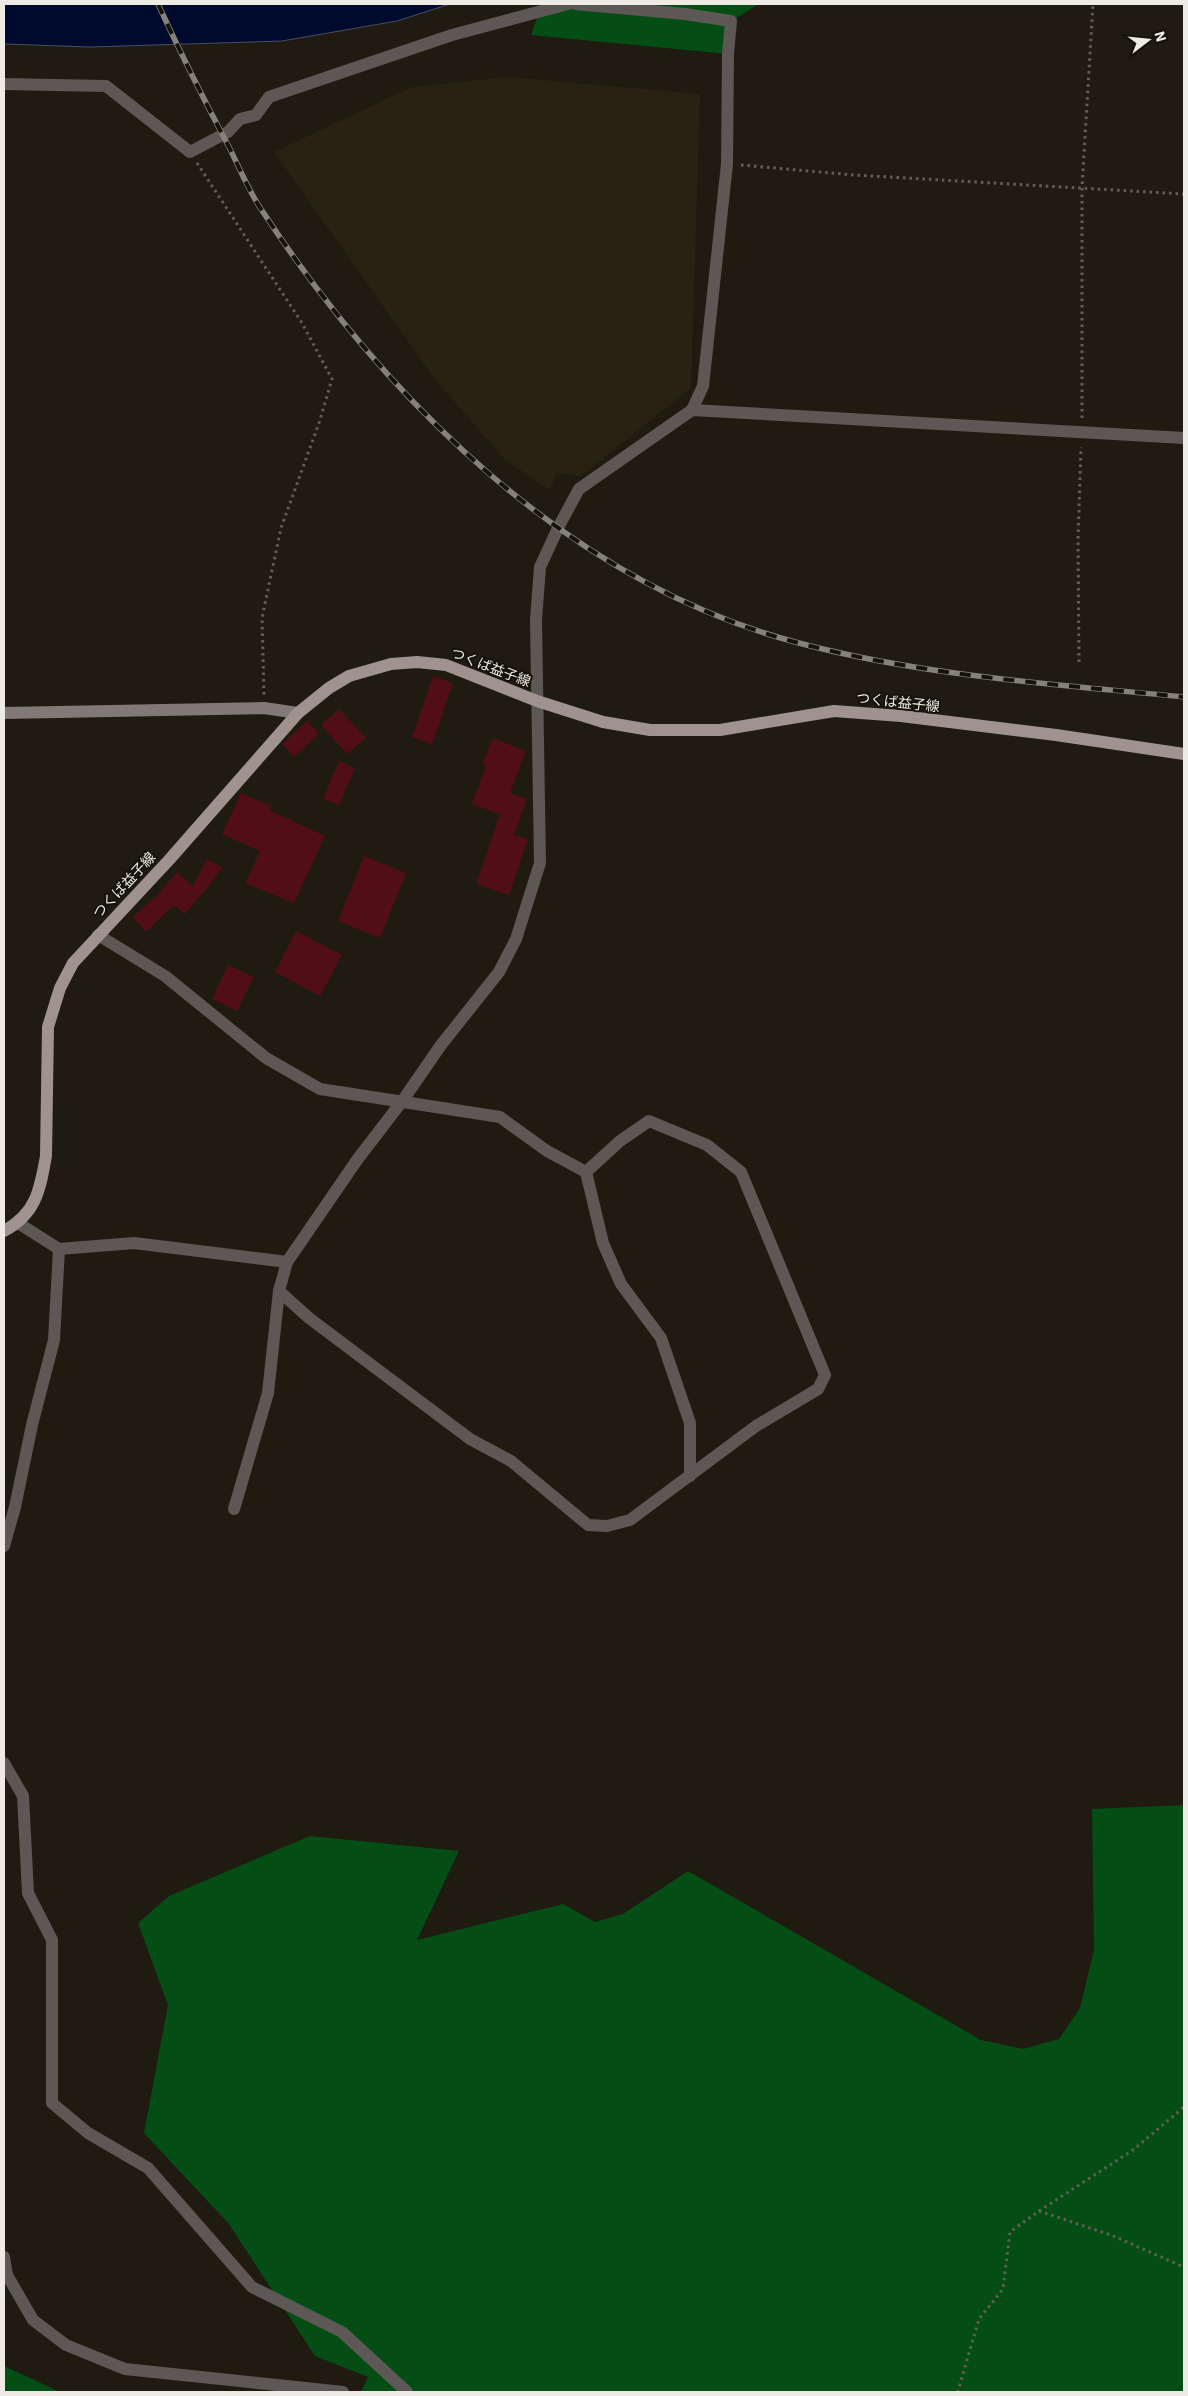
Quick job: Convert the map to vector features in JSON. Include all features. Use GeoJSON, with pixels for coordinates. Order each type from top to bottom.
{"type":"FeatureCollection","features":[{"type":"Feature","properties":{"kind":"main road","name":"つくば益子線"},"geometry":{"type":"LineString","coordinates":[[4,1231],[18,1223],[30,1210],[38,1193],[46,1156],[48,1027],[60,988],[72,963],[168,860],[298,713],[329,688],[349,676],[391,664],[417,662],[446,665],[537,701],[603,722],[650,730],[720,730],[834,711],[1056,735],[1184,754]]}},
{"type":"Feature","properties":{"kind":"street"},"geometry":{"type":"LineString","coordinates":[[4,84],[106,86],[190,152],[228,132],[240,119],[256,115],[269,97],[452,35],[568,4]]}},
{"type":"Feature","properties":{"kind":"street"},"geometry":{"type":"LineString","coordinates":[[234,1509],[268,1393],[279,1291],[288,1262],[357,1160],[403,1100],[440,1045],[499,972],[516,939],[540,863],[536,620],[540,567],[558,526],[579,489],[692,410],[703,386],[727,164],[728,54],[731,21],[685,14],[575,4]]}},
{"type":"Feature","properties":{"kind":"street"},"geometry":{"type":"LineString","coordinates":[[692,410],[1082,430],[1184,438]]}},
{"type":"Feature","properties":{"kind":"street"},"geometry":{"type":"LineString","coordinates":[[4,714],[264,708],[298,713]]}},
{"type":"Feature","properties":{"kind":"street"},"geometry":{"type":"LineString","coordinates":[[98,935],[165,976],[266,1058],[320,1088],[500,1117],[546,1151],[586,1172],[603,1242],[621,1284],[661,1338],[673,1372],[690,1424],[690,1476]]}},
{"type":"Feature","properties":{"kind":"street"},"geometry":{"type":"LineString","coordinates":[[279,1291],[309,1318],[470,1439],[511,1461],[588,1525],[607,1526],[630,1520],[756,1426],[818,1389],[825,1375],[741,1172],[707,1145],[649,1121],[620,1141],[586,1172]]}},
{"type":"Feature","properties":{"kind":"street"},"geometry":{"type":"LineString","coordinates":[[18,1223],[59,1249],[134,1243],[288,1262]]}},
{"type":"Feature","properties":{"kind":"street"},"geometry":{"type":"LineString","coordinates":[[4,1546],[16,1507],[32,1425],[54,1340],[59,1249]]}},
{"type":"Feature","properties":{"kind":"street"},"geometry":{"type":"LineString","coordinates":[[4,1763],[23,1796],[28,1893],[52,1940],[52,2104],[88,2133],[148,2168],[252,2287],[342,2332],[407,2392]]}},
{"type":"Feature","properties":{"kind":"street"},"geometry":{"type":"LineString","coordinates":[[4,2257],[8,2275],[33,2320],[66,2345],[125,2369],[343,2392]]}},
{"type":"Feature","properties":{"kind":"path"},"geometry":{"type":"LineString","coordinates":[[1078,662],[1078,540],[1082,430],[1082,187],[1093,4]]}},
{"type":"Feature","properties":{"kind":"path"},"geometry":{"type":"LineString","coordinates":[[190,152],[302,323],[332,379],[319,423],[281,528],[262,618],[264,708]]}},
{"type":"Feature","properties":{"kind":"path"},"geometry":{"type":"LineString","coordinates":[[727,164],[788,167],[854,174],[1184,194]]}},
{"type":"Feature","properties":{"kind":"path"},"geometry":{"type":"LineString","coordinates":[[959,2392],[979,2319],[1003,2288],[1010,2232],[1133,2150],[1184,2107]]}},
{"type":"Feature","properties":{"kind":"path"},"geometry":{"type":"LineString","coordinates":[[1039,2211],[1111,2235],[1184,2267]]}},
{"type":"Feature","properties":{"kind":"shaded area"},"geometry":{"type":"Polygon","coordinates":[[[508,77],[700,94],[691,388],[581,476],[557,473],[550,490],[504,459],[434,378],[274,152],[412,87],[508,77]]]}},
{"type":"Feature","properties":{"kind":"green space"},"geometry":{"type":"Polygon","coordinates":[[[542,4],[759,4],[731,21],[728,54],[531,35],[542,4]]]}},
{"type":"Feature","properties":{"kind":"green space"},"geometry":{"type":"Polygon","coordinates":[[[1184,1805],[1184,2392],[361,2392],[368,2377],[315,2356],[229,2224],[144,2133],[168,2005],[138,1923],[169,1896],[310,1836],[459,1851],[417,1940],[563,1904],[595,1922],[623,1914],[688,1871],[981,2040],[1023,2049],[1059,2039],[1080,2008],[1094,1950],[1092,1809],[1184,1805]]]}},
{"type":"Feature","properties":{"kind":"green space"},"geometry":{"type":"Polygon","coordinates":[[[4,2366],[60,2392],[4,2392],[4,2366]]]}},
{"type":"Feature","properties":{"kind":"water"},"geometry":{"type":"Polygon","coordinates":[[[4,4],[450,4],[397,21],[282,41],[90,47],[4,44],[4,4]]]}},
{"type":"Feature","properties":{"kind":"building"},"geometry":{"type":"Polygon","coordinates":[[[433,676],[453,683],[432,744],[412,737],[433,676]]]}},
{"type":"Feature","properties":{"kind":"building"},"geometry":{"type":"Polygon","coordinates":[[[339,709],[366,738],[347,754],[321,725],[339,709]]]}},
{"type":"Feature","properties":{"kind":"building"},"geometry":{"type":"Polygon","coordinates":[[[307,721],[319,734],[294,757],[282,744],[307,721]]]}},
{"type":"Feature","properties":{"kind":"building"},"geometry":{"type":"Polygon","coordinates":[[[493,738],[526,751],[510,793],[527,799],[514,835],[528,839],[509,895],[476,884],[500,814],[472,804],[486,766],[482,764],[493,738]]]}},
{"type":"Feature","properties":{"kind":"building"},"geometry":{"type":"Polygon","coordinates":[[[339,761],[355,768],[339,805],[323,799],[339,761]]]}},
{"type":"Feature","properties":{"kind":"building"},"geometry":{"type":"Polygon","coordinates":[[[241,793],[271,806],[269,810],[325,836],[294,903],[245,883],[260,851],[222,834],[241,793]]]}},
{"type":"Feature","properties":{"kind":"building"},"geometry":{"type":"Polygon","coordinates":[[[364,856],[406,873],[380,938],[338,921],[364,856]]]}},
{"type":"Feature","properties":{"kind":"building"},"geometry":{"type":"Polygon","coordinates":[[[207,859],[223,868],[185,914],[174,905],[146,932],[133,917],[153,900],[177,872],[193,886],[207,859]]]}},
{"type":"Feature","properties":{"kind":"building"},"geometry":{"type":"Polygon","coordinates":[[[296,931],[342,955],[320,996],[275,972],[296,931]]]}},
{"type":"Feature","properties":{"kind":"building"},"geometry":{"type":"Polygon","coordinates":[[[228,965],[254,977],[237,1011],[212,999],[228,965]]]}},
{"type":"Feature","properties":{"kind":"railway"},"geometry":{"type":"LineString","coordinates":[[158,4],[253,196],[313,283],[367,351],[427,416],[492,476],[561,530],[635,576],[713,614],[795,642],[843,654],[940,671],[1037,683],[1184,697]]}}]}
